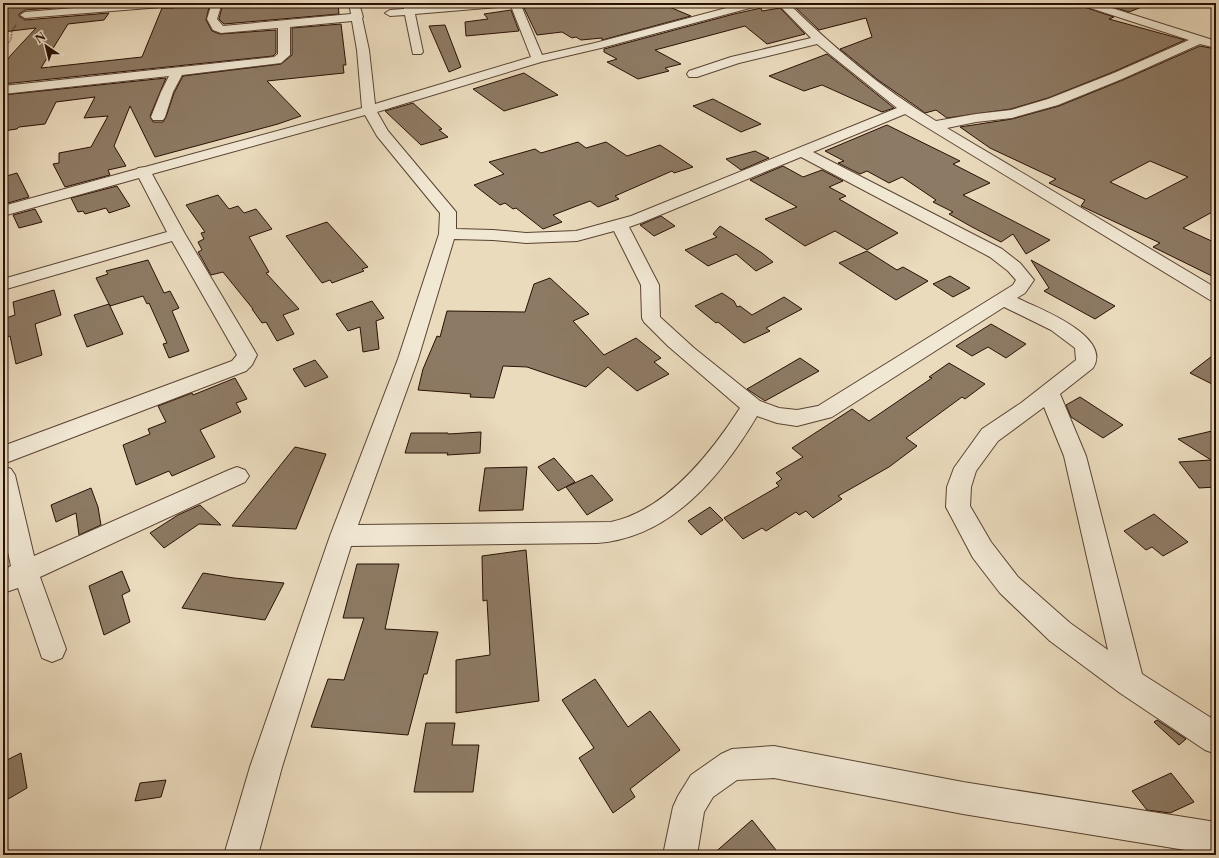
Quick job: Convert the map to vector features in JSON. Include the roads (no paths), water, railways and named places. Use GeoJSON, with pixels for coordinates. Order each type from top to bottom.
{"type":"FeatureCollection","features":[{"type":"Feature","properties":{"kind":"street"},"geometry":{"type":"LineString","coordinates":[[25,15],[122,5],[174,3]]}},
{"type":"Feature","properties":{"kind":"street"},"geometry":{"type":"LineString","coordinates":[[217,3],[212,19],[217,28],[221,30],[358,17]]}},
{"type":"Feature","properties":{"kind":"street"},"geometry":{"type":"LineString","coordinates":[[241,855],[266,767],[342,536],[408,359],[447,234],[448,212],[382,133],[369,110],[358,17],[354,3]]}},
{"type":"Feature","properties":{"kind":"street"},"geometry":{"type":"LineString","coordinates":[[390,12],[409,7],[515,3],[538,59]]}},
{"type":"Feature","properties":{"kind":"street"},"geometry":{"type":"LineString","coordinates":[[3,211],[143,171],[369,110],[538,59],[597,46],[757,3]]}},
{"type":"Feature","properties":{"kind":"street"},"geometry":{"type":"LineString","coordinates":[[782,3],[819,40],[906,110],[1216,296]]}},
{"type":"Feature","properties":{"kind":"street"},"geometry":{"type":"LineString","coordinates":[[1085,3],[1216,45]]}},
{"type":"Feature","properties":{"kind":"street"},"geometry":{"type":"LineString","coordinates":[[409,7],[417,52]]}},
{"type":"Feature","properties":{"kind":"street"},"geometry":{"type":"LineString","coordinates":[[3,90],[277,60],[284,55],[284,25]]}},
{"type":"Feature","properties":{"kind":"street"},"geometry":{"type":"LineString","coordinates":[[693,74],[734,60],[819,40]]}},
{"type":"Feature","properties":{"kind":"street"},"geometry":{"type":"LineString","coordinates":[[934,126],[976,118],[1012,114],[1053,102],[1118,76],[1199,40]]}},
{"type":"Feature","properties":{"kind":"street"},"geometry":{"type":"LineString","coordinates":[[158,117],[167,92],[178,71]]}},
{"type":"Feature","properties":{"kind":"street"},"geometry":{"type":"LineString","coordinates":[[447,234],[551,238],[577,236],[637,219],[906,110]]}},
{"type":"Feature","properties":{"kind":"street"},"geometry":{"type":"LineString","coordinates":[[619,224],[650,285],[651,318],[665,334],[752,406],[777,415],[797,418],[824,412],[1019,289],[1025,280],[1014,267],[996,253],[802,151]]}},
{"type":"Feature","properties":{"kind":"street"},"geometry":{"type":"LineString","coordinates":[[3,455],[189,386],[239,366],[245,360],[246,356],[244,350],[177,234],[143,171]]}},
{"type":"Feature","properties":{"kind":"street"},"geometry":{"type":"LineString","coordinates":[[3,285],[177,234]]}},
{"type":"Feature","properties":{"kind":"street"},"geometry":{"type":"LineString","coordinates":[[1003,299],[1074,335],[1084,346],[1087,354],[1086,363],[1029,408],[990,435],[966,468],[959,487],[958,507],[982,550],[1009,585],[1060,632],[1130,683],[1216,739]]}},
{"type":"Feature","properties":{"kind":"street"},"geometry":{"type":"LineString","coordinates":[[1049,392],[1075,456],[1130,683]]}},
{"type":"Feature","properties":{"kind":"street"},"geometry":{"type":"LineString","coordinates":[[342,536],[568,533],[595,534],[625,529],[661,511],[690,489],[721,453],[752,406]]}},
{"type":"Feature","properties":{"kind":"street"},"geometry":{"type":"LineString","coordinates":[[3,475],[14,577],[52,649]]}},
{"type":"Feature","properties":{"kind":"street"},"geometry":{"type":"LineString","coordinates":[[14,577],[237,476]]}},
{"type":"Feature","properties":{"kind":"street"},"geometry":{"type":"LineString","coordinates":[[680,855],[689,807],[702,786],[732,765],[774,762],[963,798],[1216,839]]}}]}
